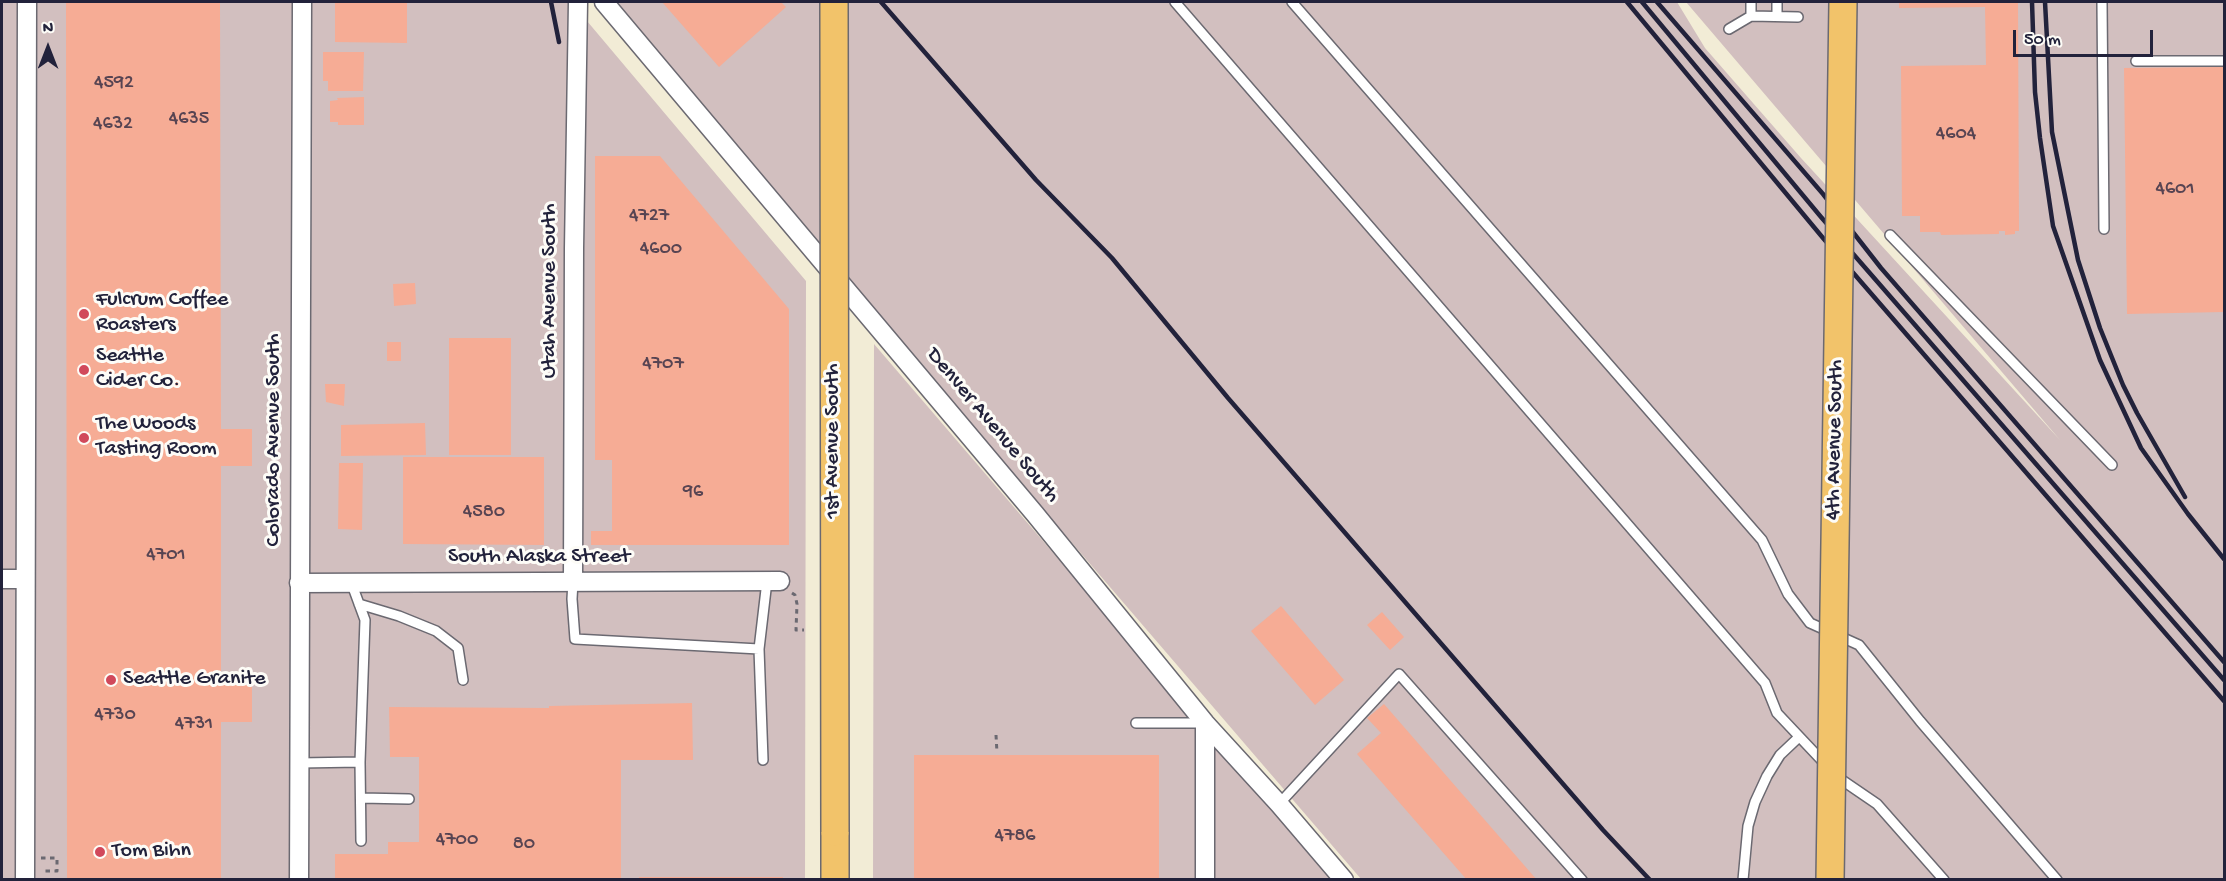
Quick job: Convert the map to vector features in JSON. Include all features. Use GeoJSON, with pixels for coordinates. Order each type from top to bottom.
{"type":"FeatureCollection","features":[{"type":"Feature","properties":{"kind":"main road","name":"1st Avenue South"},"geometry":{"type":"LineString","coordinates":[[834,2],[835,879]]}},
{"type":"Feature","properties":{"kind":"main road","name":"4th Avenue South"},"geometry":{"type":"LineString","coordinates":[[1830,879],[1843,2]]}},
{"type":"Feature","properties":{"kind":"street"},"geometry":{"type":"LineString","coordinates":[[27,2],[28,237],[24,579],[32,875]]}},
{"type":"Feature","properties":{"kind":"street","name":"Colorado Avenue South"},"geometry":{"type":"LineString","coordinates":[[299,879],[298,583],[302,2]]}},
{"type":"Feature","properties":{"kind":"street","name":"Utah Avenue South"},"geometry":{"type":"LineString","coordinates":[[573,581],[574,248],[578,2]]}},
{"type":"Feature","properties":{"kind":"street","name":"Denver Avenue South"},"geometry":{"type":"LineString","coordinates":[[604,2],[1035,514],[1204,723],[1344,879]]}},
{"type":"Feature","properties":{"kind":"street"},"geometry":{"type":"LineString","coordinates":[[2,579],[24,579]]}},
{"type":"Feature","properties":{"kind":"street","name":"South Alaska Street"},"geometry":{"type":"LineString","coordinates":[[298,583],[774,581]]}},
{"type":"Feature","properties":{"kind":"street"},"geometry":{"type":"LineString","coordinates":[[1204,723],[1205,879]]}},
{"type":"Feature","properties":{"kind":"lane"},"geometry":{"type":"LineString","coordinates":[[1176,2],[1765,683],[1777,713],[1840,780],[1877,804],[1944,879]]}},
{"type":"Feature","properties":{"kind":"lane"},"geometry":{"type":"LineString","coordinates":[[1292,2],[1762,540],[1788,594],[1810,623],[1859,645],[1920,721],[2057,879]]}},
{"type":"Feature","properties":{"kind":"lane"},"geometry":{"type":"LineString","coordinates":[[1751,2],[1751,16]]}},
{"type":"Feature","properties":{"kind":"lane"},"geometry":{"type":"LineString","coordinates":[[1777,2],[1777,16]]}},
{"type":"Feature","properties":{"kind":"lane"},"geometry":{"type":"LineString","coordinates":[[2102,2],[2104,229]]}},
{"type":"Feature","properties":{"kind":"lane"},"geometry":{"type":"LineString","coordinates":[[1729,29],[1751,16],[1798,17]]}},
{"type":"Feature","properties":{"kind":"lane"},"geometry":{"type":"LineString","coordinates":[[2136,60],[2224,61]]}},
{"type":"Feature","properties":{"kind":"lane"},"geometry":{"type":"LineString","coordinates":[[1890,235],[2112,465]]}},
{"type":"Feature","properties":{"kind":"lane"},"geometry":{"type":"LineString","coordinates":[[573,581],[575,639],[759,649]]}},
{"type":"Feature","properties":{"kind":"lane"},"geometry":{"type":"LineString","coordinates":[[764,760],[759,649],[774,581]]}},
{"type":"Feature","properties":{"kind":"lane"},"geometry":{"type":"LineString","coordinates":[[351,582],[365,620],[360,762],[361,840]]}},
{"type":"Feature","properties":{"kind":"lane"},"geometry":{"type":"LineString","coordinates":[[359,604],[399,616],[436,631],[458,648],[463,680]]}},
{"type":"Feature","properties":{"kind":"lane"},"geometry":{"type":"LineString","coordinates":[[1279,804],[1399,674],[1582,879]]}},
{"type":"Feature","properties":{"kind":"lane"},"geometry":{"type":"LineString","coordinates":[[1136,723],[1204,723]]}},
{"type":"Feature","properties":{"kind":"lane"},"geometry":{"type":"LineString","coordinates":[[1743,879],[1748,826],[1755,802],[1780,755],[1799,737]]}},
{"type":"Feature","properties":{"kind":"lane"},"geometry":{"type":"LineString","coordinates":[[299,763],[360,762]]}},
{"type":"Feature","properties":{"kind":"lane"},"geometry":{"type":"LineString","coordinates":[[361,798],[409,799]]}},
{"type":"Feature","properties":{"kind":"path"},"geometry":{"type":"LineString","coordinates":[[774,581],[795,595],[796,630],[804,630]]}},
{"type":"Feature","properties":{"kind":"path"},"geometry":{"type":"LineString","coordinates":[[996,735],[997,753]]}},
{"type":"Feature","properties":{"kind":"path"},"geometry":{"type":"LineString","coordinates":[[32,875],[57,871],[57,856],[39,858]]}},
{"type":"Feature","properties":{"kind":"shaded area"},"geometry":{"type":"Polygon","coordinates":[[[2,2],[571,2],[806,281],[805,879],[2,880],[2,2]]]}},
{"type":"Feature","properties":{"kind":"shaded area"},"geometry":{"type":"Polygon","coordinates":[[[607,2],[1677,2],[1705,48],[1801,158],[2060,440],[1686,2],[2224,2],[2224,879],[1361,879],[607,2]]]}},
{"type":"Feature","properties":{"kind":"shaded area"},"geometry":{"type":"Polygon","coordinates":[[[874,344],[1333,879],[873,879],[874,344]]]}},
{"type":"Feature","properties":{"kind":"building"},"geometry":{"type":"Polygon","coordinates":[[[66,2],[220,2],[221,429],[252,429],[252,466],[221,466],[221,685],[252,685],[252,722],[221,722],[221,880],[67,880],[66,2]]]}},
{"type":"Feature","properties":{"kind":"building"},"geometry":{"type":"Polygon","coordinates":[[[335,2],[407,2],[407,43],[335,42],[335,2]]]}},
{"type":"Feature","properties":{"kind":"building"},"geometry":{"type":"Polygon","coordinates":[[[662,2],[781,2],[786,7],[719,67],[662,2]]]}},
{"type":"Feature","properties":{"kind":"building"},"geometry":{"type":"Polygon","coordinates":[[[1899,2],[2018,2],[2019,231],[2015,231],[2015,234],[2005,235],[2005,231],[1999,231],[1999,234],[1941,235],[1940,232],[1920,232],[1920,216],[1902,216],[1901,66],[1986,65],[1985,7],[1899,8],[1899,2]]]}},
{"type":"Feature","properties":{"kind":"building"},"geometry":{"type":"Polygon","coordinates":[[[323,52],[364,52],[363,91],[328,91],[328,81],[323,81],[323,52]]]}},
{"type":"Feature","properties":{"kind":"building"},"geometry":{"type":"Polygon","coordinates":[[[2224,67],[2224,312],[2127,314],[2124,68],[2224,67]]]}},
{"type":"Feature","properties":{"kind":"building"},"geometry":{"type":"Polygon","coordinates":[[[364,97],[364,125],[338,125],[338,122],[330,122],[330,101],[338,100],[337,98],[364,97]]]}},
{"type":"Feature","properties":{"kind":"building"},"geometry":{"type":"Polygon","coordinates":[[[595,156],[660,156],[789,309],[789,545],[591,545],[591,531],[612,531],[612,460],[595,460],[595,156]]]}},
{"type":"Feature","properties":{"kind":"building"},"geometry":{"type":"Polygon","coordinates":[[[415,283],[416,304],[394,306],[393,284],[415,283]]]}},
{"type":"Feature","properties":{"kind":"building"},"geometry":{"type":"Polygon","coordinates":[[[449,338],[511,338],[511,455],[449,455],[449,338]]]}},
{"type":"Feature","properties":{"kind":"building"},"geometry":{"type":"Polygon","coordinates":[[[387,342],[401,342],[401,361],[387,361],[387,342]]]}},
{"type":"Feature","properties":{"kind":"building"},"geometry":{"type":"Polygon","coordinates":[[[325,384],[345,384],[344,406],[326,402],[325,384]]]}},
{"type":"Feature","properties":{"kind":"building"},"geometry":{"type":"Polygon","coordinates":[[[425,423],[426,455],[341,456],[341,425],[425,423]]]}},
{"type":"Feature","properties":{"kind":"building"},"geometry":{"type":"Polygon","coordinates":[[[403,457],[544,457],[544,545],[403,544],[403,457]]]}},
{"type":"Feature","properties":{"kind":"building"},"geometry":{"type":"Polygon","coordinates":[[[339,463],[363,463],[362,530],[338,529],[339,463]]]}},
{"type":"Feature","properties":{"kind":"building"},"geometry":{"type":"Polygon","coordinates":[[[1281,606],[1344,680],[1315,705],[1251,631],[1281,606]]]}},
{"type":"Feature","properties":{"kind":"building"},"geometry":{"type":"Polygon","coordinates":[[[1382,612],[1404,637],[1390,650],[1367,625],[1382,612]]]}},
{"type":"Feature","properties":{"kind":"building"},"geometry":{"type":"Polygon","coordinates":[[[692,703],[693,760],[621,760],[621,880],[335,880],[335,854],[388,854],[388,842],[419,842],[419,757],[390,757],[389,707],[549,708],[549,706],[692,703]]]}},
{"type":"Feature","properties":{"kind":"building"},"geometry":{"type":"Polygon","coordinates":[[[1384,704],[1537,880],[1467,880],[1357,754],[1381,733],[1367,718],[1384,704]]]}},
{"type":"Feature","properties":{"kind":"building"},"geometry":{"type":"Polygon","coordinates":[[[914,755],[1159,755],[1159,880],[914,880],[914,755]]]}},
{"type":"Feature","properties":{"kind":"building"},"geometry":{"type":"Polygon","coordinates":[[[639,877],[783,877],[783,880],[639,880],[639,877]]]}},
{"type":"Feature","properties":{"kind":"railway"},"geometry":{"type":"LineString","coordinates":[[551,2],[559,42]]}},
{"type":"Feature","properties":{"kind":"railway"},"geometry":{"type":"LineString","coordinates":[[881,2],[1036,180],[1112,258],[1228,398],[1603,830],[1650,880]]}},
{"type":"Feature","properties":{"kind":"railway"},"geometry":{"type":"LineString","coordinates":[[1627,2],[1823,238],[2224,701]]}},
{"type":"Feature","properties":{"kind":"railway"},"geometry":{"type":"LineString","coordinates":[[1642,2],[1821,217],[2224,680]]}},
{"type":"Feature","properties":{"kind":"railway"},"geometry":{"type":"LineString","coordinates":[[1657,2],[1823,194],[1881,268],[2224,662]]}},
{"type":"Feature","properties":{"kind":"railway"},"geometry":{"type":"LineString","coordinates":[[2032,2],[2035,92],[2053,226],[2100,360],[2141,448],[2188,514],[2224,559]]}},
{"type":"Feature","properties":{"kind":"railway"},"geometry":{"type":"LineString","coordinates":[[2045,2],[2052,132],[2078,260],[2100,328],[2123,385],[2185,497]]}},
{"type":"Feature","properties":{"kind":"place","name":"Fulcrum Coffee Roasters"},"geometry":{"type":"Point","coordinates":[84,314]}},
{"type":"Feature","properties":{"kind":"place","name":"Seattle Cider Co."},"geometry":{"type":"Point","coordinates":[84,370]}},
{"type":"Feature","properties":{"kind":"place","name":"The Woods Tasting Room"},"geometry":{"type":"Point","coordinates":[84,438]}},
{"type":"Feature","properties":{"kind":"place","name":"Seattle Granite"},"geometry":{"type":"Point","coordinates":[111,680]}},
{"type":"Feature","properties":{"kind":"place","name":"Tom Bihn"},"geometry":{"type":"Point","coordinates":[100,852]}}]}
